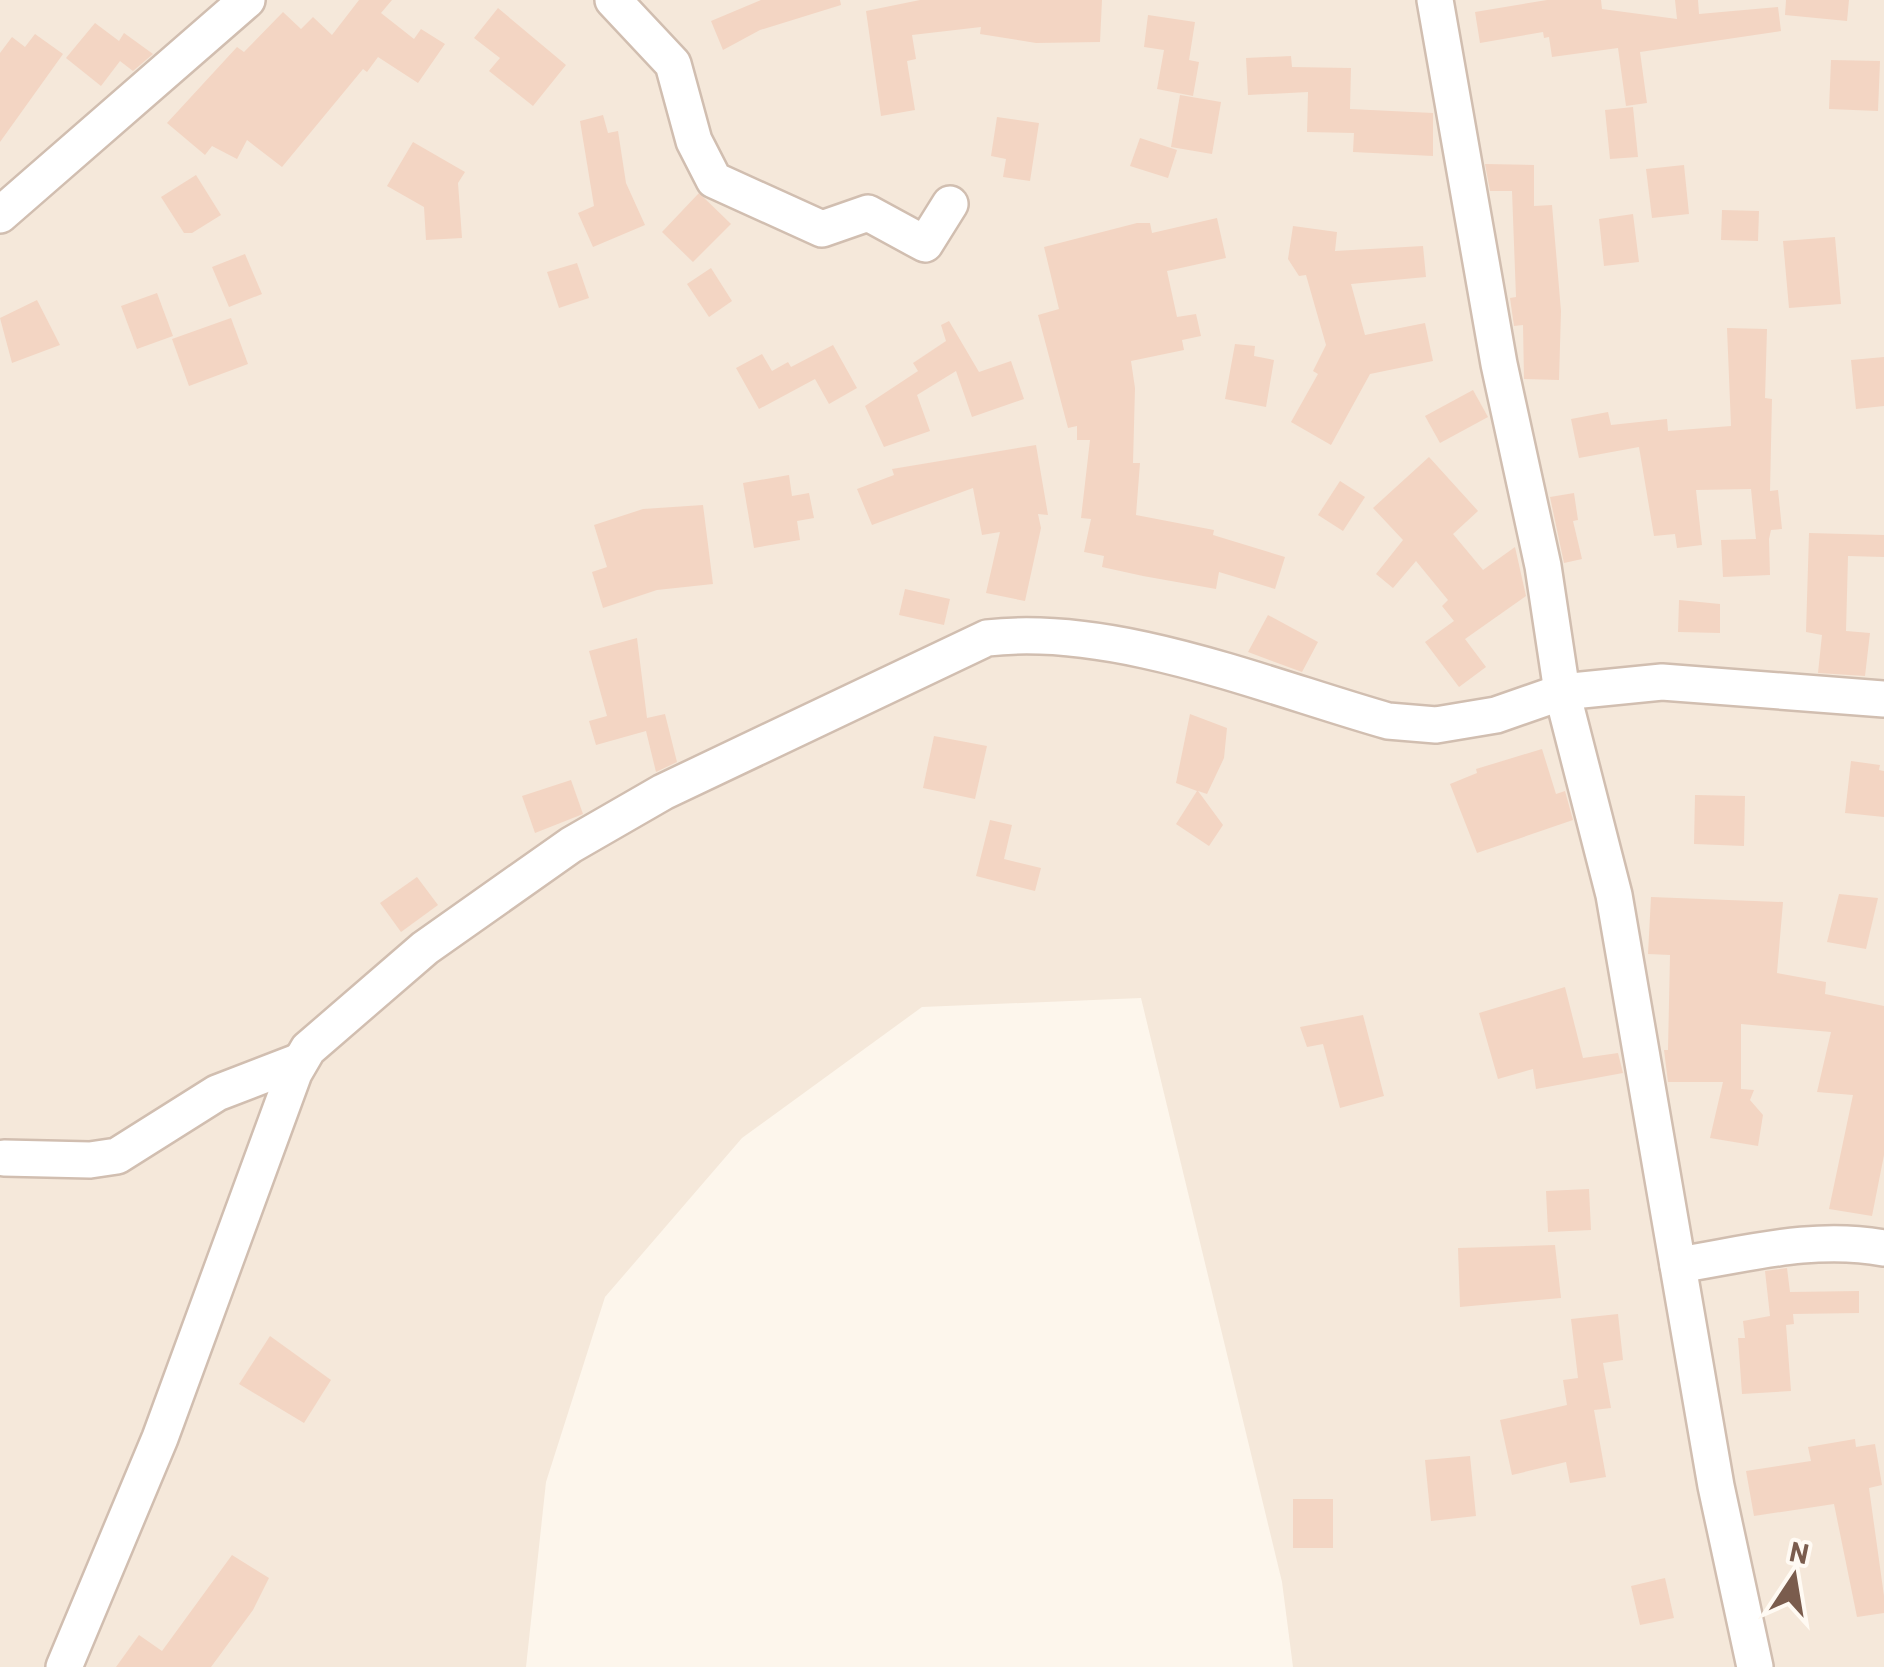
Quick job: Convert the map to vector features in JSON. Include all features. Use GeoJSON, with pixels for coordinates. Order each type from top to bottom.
{"type":"FeatureCollection","features":[{"type":"Feature","properties":{"kind":"street"},"geometry":{"type":"LineString","coordinates":[[0,215],[248,0]]}},
{"type":"Feature","properties":{"kind":"street"},"geometry":{"type":"LineString","coordinates":[[613,0],[672,64],[694,141],[714,180],[822,229],[868,213],[926,244],[950,204]]}},
{"type":"Feature","properties":{"kind":"street"},"geometry":{"type":"LineString","coordinates":[[1434,0],[1499,364],[1543,566],[1562,692],[1614,894],[1716,1486],[1755,1667]]}},
{"type":"Feature","properties":{"kind":"street"},"geometry":{"type":"LineString","coordinates":[[4,1158],[90,1160],[117,1156],[217,1093],[300,1061],[424,948],[570,845],[663,792],[987,638],[1030,633],[1093,639],[1388,721],[1436,725],[1496,714],[1562,692],[1662,682],[1884,699]]}},
{"type":"Feature","properties":{"kind":"street"},"geometry":{"type":"LineString","coordinates":[[61,1660],[160,1438],[300,1061]]}},
{"type":"Feature","properties":{"kind":"street"},"geometry":{"type":"LineString","coordinates":[[1678,1265],[1796,1244],[1837,1242],[1884,1248]]}},
{"type":"Feature","properties":{"kind":"shaded area"},"geometry":{"type":"Polygon","coordinates":[[[0,0],[1884,0],[1884,1667],[1293,1667],[1282,1582],[1141,998],[922,1007],[742,1138],[605,1297],[546,1482],[526,1667],[0,1667],[0,0]]]}},
{"type":"Feature","properties":{"kind":"building"},"geometry":{"type":"Polygon","coordinates":[[[359,0],[392,0],[381,13],[414,39],[421,29],[445,44],[418,83],[378,57],[367,72],[363,69],[282,167],[247,140],[237,159],[212,146],[205,155],[167,123],[237,47],[244,52],[283,12],[301,29],[313,17],[332,35],[359,0]]]}},
{"type":"Feature","properties":{"kind":"building"},"geometry":{"type":"Polygon","coordinates":[[[761,0],[840,0],[841,5],[760,30],[723,50],[711,21],[761,0]]]}},
{"type":"Feature","properties":{"kind":"building"},"geometry":{"type":"Polygon","coordinates":[[[920,0],[1102,0],[1100,42],[1036,43],[980,34],[981,27],[912,35],[916,59],[907,61],[915,110],[881,116],[866,11],[920,0]]]}},
{"type":"Feature","properties":{"kind":"building"},"geometry":{"type":"Polygon","coordinates":[[[1547,0],[1601,0],[1602,9],[1677,19],[1675,0],[1698,0],[1699,14],[1778,7],[1781,31],[1640,52],[1647,103],[1626,106],[1618,48],[1552,57],[1549,37],[1544,38],[1543,32],[1480,43],[1475,12],[1547,0]]]}},
{"type":"Feature","properties":{"kind":"building"},"geometry":{"type":"Polygon","coordinates":[[[1786,0],[1849,0],[1847,21],[1785,15],[1786,0]]]}},
{"type":"Feature","properties":{"kind":"building"},"geometry":{"type":"Polygon","coordinates":[[[498,8],[566,65],[533,106],[489,71],[500,58],[474,38],[498,8]]]}},
{"type":"Feature","properties":{"kind":"building"},"geometry":{"type":"Polygon","coordinates":[[[1148,15],[1195,22],[1189,60],[1199,62],[1193,96],[1157,89],[1164,50],[1144,47],[1148,15]]]}},
{"type":"Feature","properties":{"kind":"building"},"geometry":{"type":"Polygon","coordinates":[[[95,23],[119,41],[124,33],[153,54],[133,71],[120,61],[101,86],[66,58],[95,23]]]}},
{"type":"Feature","properties":{"kind":"building"},"geometry":{"type":"Polygon","coordinates":[[[35,34],[63,54],[0,142],[0,53],[12,37],[25,47],[35,34]]]}},
{"type":"Feature","properties":{"kind":"building"},"geometry":{"type":"Polygon","coordinates":[[[1291,56],[1292,67],[1351,68],[1350,109],[1433,113],[1433,156],[1353,152],[1354,133],[1307,132],[1308,92],[1248,95],[1246,58],[1291,56]]]}},
{"type":"Feature","properties":{"kind":"building"},"geometry":{"type":"Polygon","coordinates":[[[1831,60],[1880,61],[1878,111],[1829,109],[1831,60]]]}},
{"type":"Feature","properties":{"kind":"building"},"geometry":{"type":"Polygon","coordinates":[[[1180,95],[1221,102],[1212,154],[1171,147],[1180,95]]]}},
{"type":"Feature","properties":{"kind":"building"},"geometry":{"type":"Polygon","coordinates":[[[1633,107],[1638,157],[1610,159],[1605,110],[1633,107]]]}},
{"type":"Feature","properties":{"kind":"building"},"geometry":{"type":"Polygon","coordinates":[[[603,115],[608,133],[618,131],[626,183],[645,225],[593,247],[578,213],[594,206],[580,121],[603,115]]]}},
{"type":"Feature","properties":{"kind":"building"},"geometry":{"type":"Polygon","coordinates":[[[997,117],[1039,123],[1030,181],[1003,177],[1006,159],[991,156],[997,117]]]}},
{"type":"Feature","properties":{"kind":"building"},"geometry":{"type":"Polygon","coordinates":[[[1140,138],[1177,150],[1168,178],[1130,166],[1140,138]]]}},
{"type":"Feature","properties":{"kind":"building"},"geometry":{"type":"Polygon","coordinates":[[[413,142],[465,172],[458,183],[462,238],[426,240],[424,207],[387,186],[413,142]]]}},
{"type":"Feature","properties":{"kind":"building"},"geometry":{"type":"Polygon","coordinates":[[[1485,164],[1534,165],[1534,206],[1552,205],[1561,311],[1559,380],[1524,379],[1523,325],[1514,326],[1510,298],[1516,297],[1512,191],[1490,191],[1485,164]]]}},
{"type":"Feature","properties":{"kind":"building"},"geometry":{"type":"Polygon","coordinates":[[[1684,165],[1689,214],[1652,218],[1646,169],[1684,165]]]}},
{"type":"Feature","properties":{"kind":"building"},"geometry":{"type":"Polygon","coordinates":[[[196,175],[221,215],[192,233],[184,233],[161,197],[196,175]]]}},
{"type":"Feature","properties":{"kind":"building"},"geometry":{"type":"Polygon","coordinates":[[[699,193],[731,224],[693,262],[662,232],[699,193]]]}},
{"type":"Feature","properties":{"kind":"building"},"geometry":{"type":"Polygon","coordinates":[[[1722,210],[1759,211],[1758,241],[1721,240],[1722,210]]]}},
{"type":"Feature","properties":{"kind":"building"},"geometry":{"type":"Polygon","coordinates":[[[1633,214],[1639,262],[1604,266],[1599,219],[1633,214]]]}},
{"type":"Feature","properties":{"kind":"building"},"geometry":{"type":"Polygon","coordinates":[[[1217,218],[1226,258],[1167,271],[1177,317],[1196,314],[1201,336],[1182,340],[1184,350],[1131,361],[1135,388],[1133,463],[1140,463],[1136,515],[1214,530],[1213,535],[1285,557],[1275,589],[1219,572],[1216,589],[1143,576],[1102,567],[1104,556],[1084,552],[1091,519],[1081,518],[1090,440],[1077,440],[1077,426],[1068,428],[1038,315],[1059,309],[1044,247],[1137,223],[1150,223],[1152,233],[1217,218]]]}},
{"type":"Feature","properties":{"kind":"building"},"geometry":{"type":"Polygon","coordinates":[[[1293,226],[1337,232],[1335,251],[1423,246],[1426,277],[1351,284],[1365,335],[1425,323],[1433,361],[1370,374],[1331,445],[1291,422],[1318,374],[1313,371],[1326,345],[1306,275],[1299,276],[1288,259],[1293,226]]]}},
{"type":"Feature","properties":{"kind":"building"},"geometry":{"type":"Polygon","coordinates":[[[1835,237],[1841,304],[1789,308],[1783,241],[1835,237]]]}},
{"type":"Feature","properties":{"kind":"building"},"geometry":{"type":"Polygon","coordinates":[[[245,254],[262,294],[229,307],[212,267],[245,254]]]}},
{"type":"Feature","properties":{"kind":"building"},"geometry":{"type":"Polygon","coordinates":[[[577,263],[589,298],[559,308],[547,272],[577,263]]]}},
{"type":"Feature","properties":{"kind":"building"},"geometry":{"type":"Polygon","coordinates":[[[711,268],[732,301],[709,317],[687,284],[711,268]]]}},
{"type":"Feature","properties":{"kind":"building"},"geometry":{"type":"Polygon","coordinates":[[[157,293],[173,336],[137,349],[121,306],[157,293]]]}},
{"type":"Feature","properties":{"kind":"building"},"geometry":{"type":"Polygon","coordinates":[[[37,300],[60,345],[12,363],[0,318],[37,300]]]}},
{"type":"Feature","properties":{"kind":"building"},"geometry":{"type":"Polygon","coordinates":[[[231,318],[248,364],[189,386],[172,339],[231,318]]]}},
{"type":"Feature","properties":{"kind":"building"},"geometry":{"type":"Polygon","coordinates":[[[949,321],[979,372],[1011,361],[1024,399],[972,417],[956,371],[917,395],[930,431],[884,447],[865,406],[918,371],[913,363],[946,341],[941,325],[949,321]]]}},
{"type":"Feature","properties":{"kind":"building"},"geometry":{"type":"Polygon","coordinates":[[[1727,328],[1767,329],[1765,398],[1772,399],[1770,491],[1778,490],[1782,529],[1771,530],[1770,575],[1723,577],[1721,540],[1756,539],[1751,489],[1696,490],[1702,545],[1677,548],[1675,534],[1654,536],[1639,447],[1579,458],[1571,419],[1608,412],[1611,425],[1667,419],[1668,431],[1731,426],[1727,328]]]}},
{"type":"Feature","properties":{"kind":"building"},"geometry":{"type":"Polygon","coordinates":[[[1235,344],[1255,346],[1254,356],[1274,360],[1266,407],[1225,399],[1235,344]]]}},
{"type":"Feature","properties":{"kind":"building"},"geometry":{"type":"Polygon","coordinates":[[[833,345],[857,388],[829,404],[815,379],[759,409],[736,368],[762,354],[772,371],[788,362],[791,367],[833,345]]]}},
{"type":"Feature","properties":{"kind":"building"},"geometry":{"type":"Polygon","coordinates":[[[1884,357],[1884,406],[1856,409],[1851,360],[1884,357]]]}},
{"type":"Feature","properties":{"kind":"building"},"geometry":{"type":"Polygon","coordinates":[[[1473,390],[1488,417],[1440,443],[1425,416],[1473,390]]]}},
{"type":"Feature","properties":{"kind":"building"},"geometry":{"type":"Polygon","coordinates":[[[1036,445],[1048,515],[1038,514],[1041,528],[1025,601],[986,593],[1000,532],[982,535],[973,488],[872,525],[857,489],[894,475],[892,469],[1036,445]]]}},
{"type":"Feature","properties":{"kind":"building"},"geometry":{"type":"Polygon","coordinates":[[[1429,457],[1478,511],[1453,534],[1483,570],[1515,547],[1526,596],[1465,639],[1486,667],[1459,687],[1425,642],[1454,621],[1442,606],[1448,600],[1416,561],[1393,588],[1376,574],[1403,540],[1373,508],[1429,457]]]}},
{"type":"Feature","properties":{"kind":"building"},"geometry":{"type":"Polygon","coordinates":[[[789,475],[792,496],[809,493],[814,518],[797,521],[800,540],[754,548],[743,483],[789,475]]]}},
{"type":"Feature","properties":{"kind":"building"},"geometry":{"type":"Polygon","coordinates":[[[1340,481],[1365,497],[1343,531],[1318,515],[1340,481]]]}},
{"type":"Feature","properties":{"kind":"building"},"geometry":{"type":"Polygon","coordinates":[[[1574,493],[1578,520],[1573,521],[1582,559],[1564,563],[1550,497],[1574,493]]]}},
{"type":"Feature","properties":{"kind":"building"},"geometry":{"type":"Polygon","coordinates":[[[703,505],[713,584],[657,590],[603,608],[592,572],[607,567],[594,525],[643,509],[703,505]]]}},
{"type":"Feature","properties":{"kind":"building"},"geometry":{"type":"Polygon","coordinates":[[[1809,533],[1884,535],[1884,557],[1848,556],[1846,631],[1870,633],[1865,676],[1818,673],[1822,635],[1806,632],[1809,533]]]}},
{"type":"Feature","properties":{"kind":"building"},"geometry":{"type":"Polygon","coordinates":[[[905,589],[950,599],[944,625],[899,615],[905,589]]]}},
{"type":"Feature","properties":{"kind":"building"},"geometry":{"type":"Polygon","coordinates":[[[1679,600],[1720,604],[1720,633],[1678,632],[1679,600]]]}},
{"type":"Feature","properties":{"kind":"building"},"geometry":{"type":"Polygon","coordinates":[[[1268,615],[1318,642],[1302,672],[1248,652],[1268,615]]]}},
{"type":"Feature","properties":{"kind":"building"},"geometry":{"type":"Polygon","coordinates":[[[637,638],[647,718],[665,714],[677,762],[656,772],[646,731],[596,745],[589,721],[607,716],[589,651],[637,638]]]}},
{"type":"Feature","properties":{"kind":"building"},"geometry":{"type":"Polygon","coordinates":[[[1190,714],[1227,728],[1224,758],[1207,794],[1198,791],[1223,825],[1209,846],[1176,824],[1197,791],[1176,783],[1190,714]]]}},
{"type":"Feature","properties":{"kind":"building"},"geometry":{"type":"Polygon","coordinates":[[[934,736],[987,746],[975,799],[923,788],[934,736]]]}},
{"type":"Feature","properties":{"kind":"building"},"geometry":{"type":"Polygon","coordinates":[[[1542,749],[1556,794],[1565,791],[1573,820],[1477,853],[1450,784],[1477,773],[1476,769],[1542,749]]]}},
{"type":"Feature","properties":{"kind":"building"},"geometry":{"type":"Polygon","coordinates":[[[1851,761],[1880,765],[1879,770],[1884,771],[1884,817],[1845,813],[1851,761]]]}},
{"type":"Feature","properties":{"kind":"building"},"geometry":{"type":"Polygon","coordinates":[[[571,780],[583,814],[535,833],[522,796],[571,780]]]}},
{"type":"Feature","properties":{"kind":"building"},"geometry":{"type":"Polygon","coordinates":[[[1695,795],[1745,796],[1744,846],[1694,844],[1695,795]]]}},
{"type":"Feature","properties":{"kind":"building"},"geometry":{"type":"Polygon","coordinates":[[[990,820],[1012,825],[1004,859],[1041,868],[1035,891],[976,876],[990,820]]]}},
{"type":"Feature","properties":{"kind":"building"},"geometry":{"type":"Polygon","coordinates":[[[417,877],[438,905],[401,932],[380,903],[417,877]]]}},
{"type":"Feature","properties":{"kind":"building"},"geometry":{"type":"Polygon","coordinates":[[[1839,894],[1878,898],[1866,949],[1827,942],[1839,894]]]}},
{"type":"Feature","properties":{"kind":"building"},"geometry":{"type":"Polygon","coordinates":[[[1651,897],[1783,902],[1777,973],[1826,982],[1825,994],[1884,1006],[1884,1155],[1872,1216],[1829,1209],[1853,1095],[1817,1092],[1831,1032],[1741,1024],[1741,1089],[1754,1090],[1750,1100],[1763,1115],[1758,1146],[1710,1138],[1723,1082],[1668,1082],[1664,1050],[1668,1050],[1670,955],[1648,954],[1651,897]]]}},
{"type":"Feature","properties":{"kind":"building"},"geometry":{"type":"Polygon","coordinates":[[[1565,987],[1583,1058],[1618,1053],[1623,1073],[1536,1089],[1533,1069],[1498,1079],[1479,1013],[1565,987]]]}},
{"type":"Feature","properties":{"kind":"building"},"geometry":{"type":"Polygon","coordinates":[[[1363,1015],[1384,1096],[1340,1108],[1323,1044],[1307,1047],[1300,1027],[1363,1015]]]}},
{"type":"Feature","properties":{"kind":"building"},"geometry":{"type":"Polygon","coordinates":[[[1589,1189],[1591,1230],[1548,1232],[1546,1191],[1589,1189]]]}},
{"type":"Feature","properties":{"kind":"building"},"geometry":{"type":"Polygon","coordinates":[[[1555,1245],[1561,1298],[1460,1307],[1458,1248],[1555,1245]]]}},
{"type":"Feature","properties":{"kind":"building"},"geometry":{"type":"Polygon","coordinates":[[[1787,1268],[1790,1292],[1859,1291],[1859,1313],[1793,1314],[1794,1324],[1786,1325],[1791,1391],[1742,1394],[1738,1338],[1745,1338],[1743,1321],[1770,1316],[1765,1271],[1787,1268]]]}},
{"type":"Feature","properties":{"kind":"building"},"geometry":{"type":"Polygon","coordinates":[[[1618,1314],[1623,1360],[1603,1363],[1611,1408],[1594,1410],[1606,1477],[1570,1483],[1566,1462],[1512,1475],[1500,1420],[1567,1405],[1563,1380],[1578,1378],[1571,1319],[1618,1314]]]}},
{"type":"Feature","properties":{"kind":"building"},"geometry":{"type":"Polygon","coordinates":[[[270,1336],[331,1380],[304,1423],[239,1384],[270,1336]]]}},
{"type":"Feature","properties":{"kind":"building"},"geometry":{"type":"Polygon","coordinates":[[[1855,1439],[1856,1447],[1875,1444],[1882,1485],[1869,1488],[1884,1596],[1884,1613],[1857,1617],[1834,1504],[1754,1516],[1746,1471],[1811,1461],[1808,1447],[1855,1439]]]}},
{"type":"Feature","properties":{"kind":"building"},"geometry":{"type":"Polygon","coordinates":[[[1470,1456],[1476,1516],[1431,1521],[1425,1460],[1470,1456]]]}},
{"type":"Feature","properties":{"kind":"building"},"geometry":{"type":"Polygon","coordinates":[[[1293,1499],[1333,1499],[1333,1548],[1293,1548],[1293,1499]]]}},
{"type":"Feature","properties":{"kind":"building"},"geometry":{"type":"Polygon","coordinates":[[[232,1555],[269,1578],[253,1610],[211,1667],[116,1667],[139,1635],[162,1651],[232,1555]]]}},
{"type":"Feature","properties":{"kind":"building"},"geometry":{"type":"Polygon","coordinates":[[[1665,1578],[1674,1618],[1640,1625],[1631,1586],[1665,1578]]]}}]}
